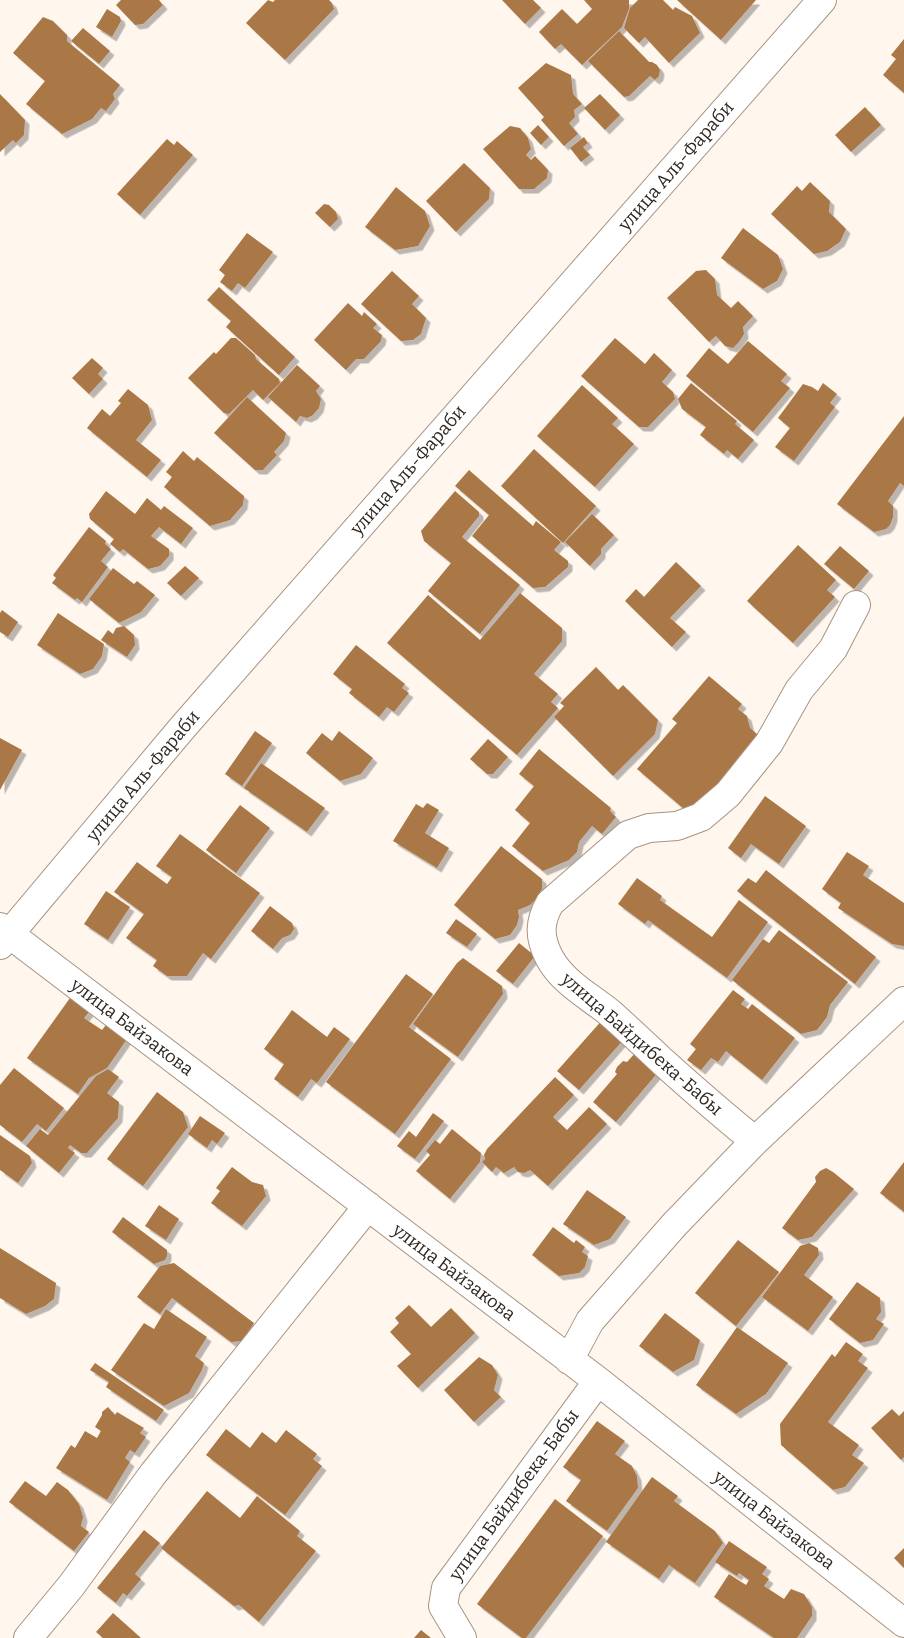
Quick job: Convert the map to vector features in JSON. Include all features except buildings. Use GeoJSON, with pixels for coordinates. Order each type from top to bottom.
{"type":"FeatureCollection","features":[{"type":"Feature","properties":{"kind":"street","name":"улица Аль-Фараби"},"geometry":{"type":"LineString","coordinates":[[3,935],[189,719],[822,0]]}},
{"type":"Feature","properties":{"kind":"street","name":"улица Байдибека-Бабы"},"geometry":{"type":"LineString","coordinates":[[755,1141],[724,1116],[610,1013],[571,984],[557,970],[543,942],[543,916],[550,903],[628,835],[650,828],[677,826],[701,817],[728,794],[769,743],[800,690],[833,649],[856,605]]}},
{"type":"Feature","properties":{"kind":"street","name":"улица Байзакова"},"geometry":{"type":"LineString","coordinates":[[3,935],[368,1206],[569,1360],[598,1380],[904,1623]]}},
{"type":"Feature","properties":{"kind":"street"},"geometry":{"type":"LineString","coordinates":[[569,1360],[590,1321],[674,1225],[755,1141],[904,1001]]}},
{"type":"Feature","properties":{"kind":"street"},"geometry":{"type":"LineString","coordinates":[[28,1638],[71,1586],[153,1474],[368,1206]]}},
{"type":"Feature","properties":{"kind":"street","name":"улица Байдибека-Бабы"},"geometry":{"type":"LineString","coordinates":[[462,1638],[443,1606],[446,1588],[598,1380]]}}]}
